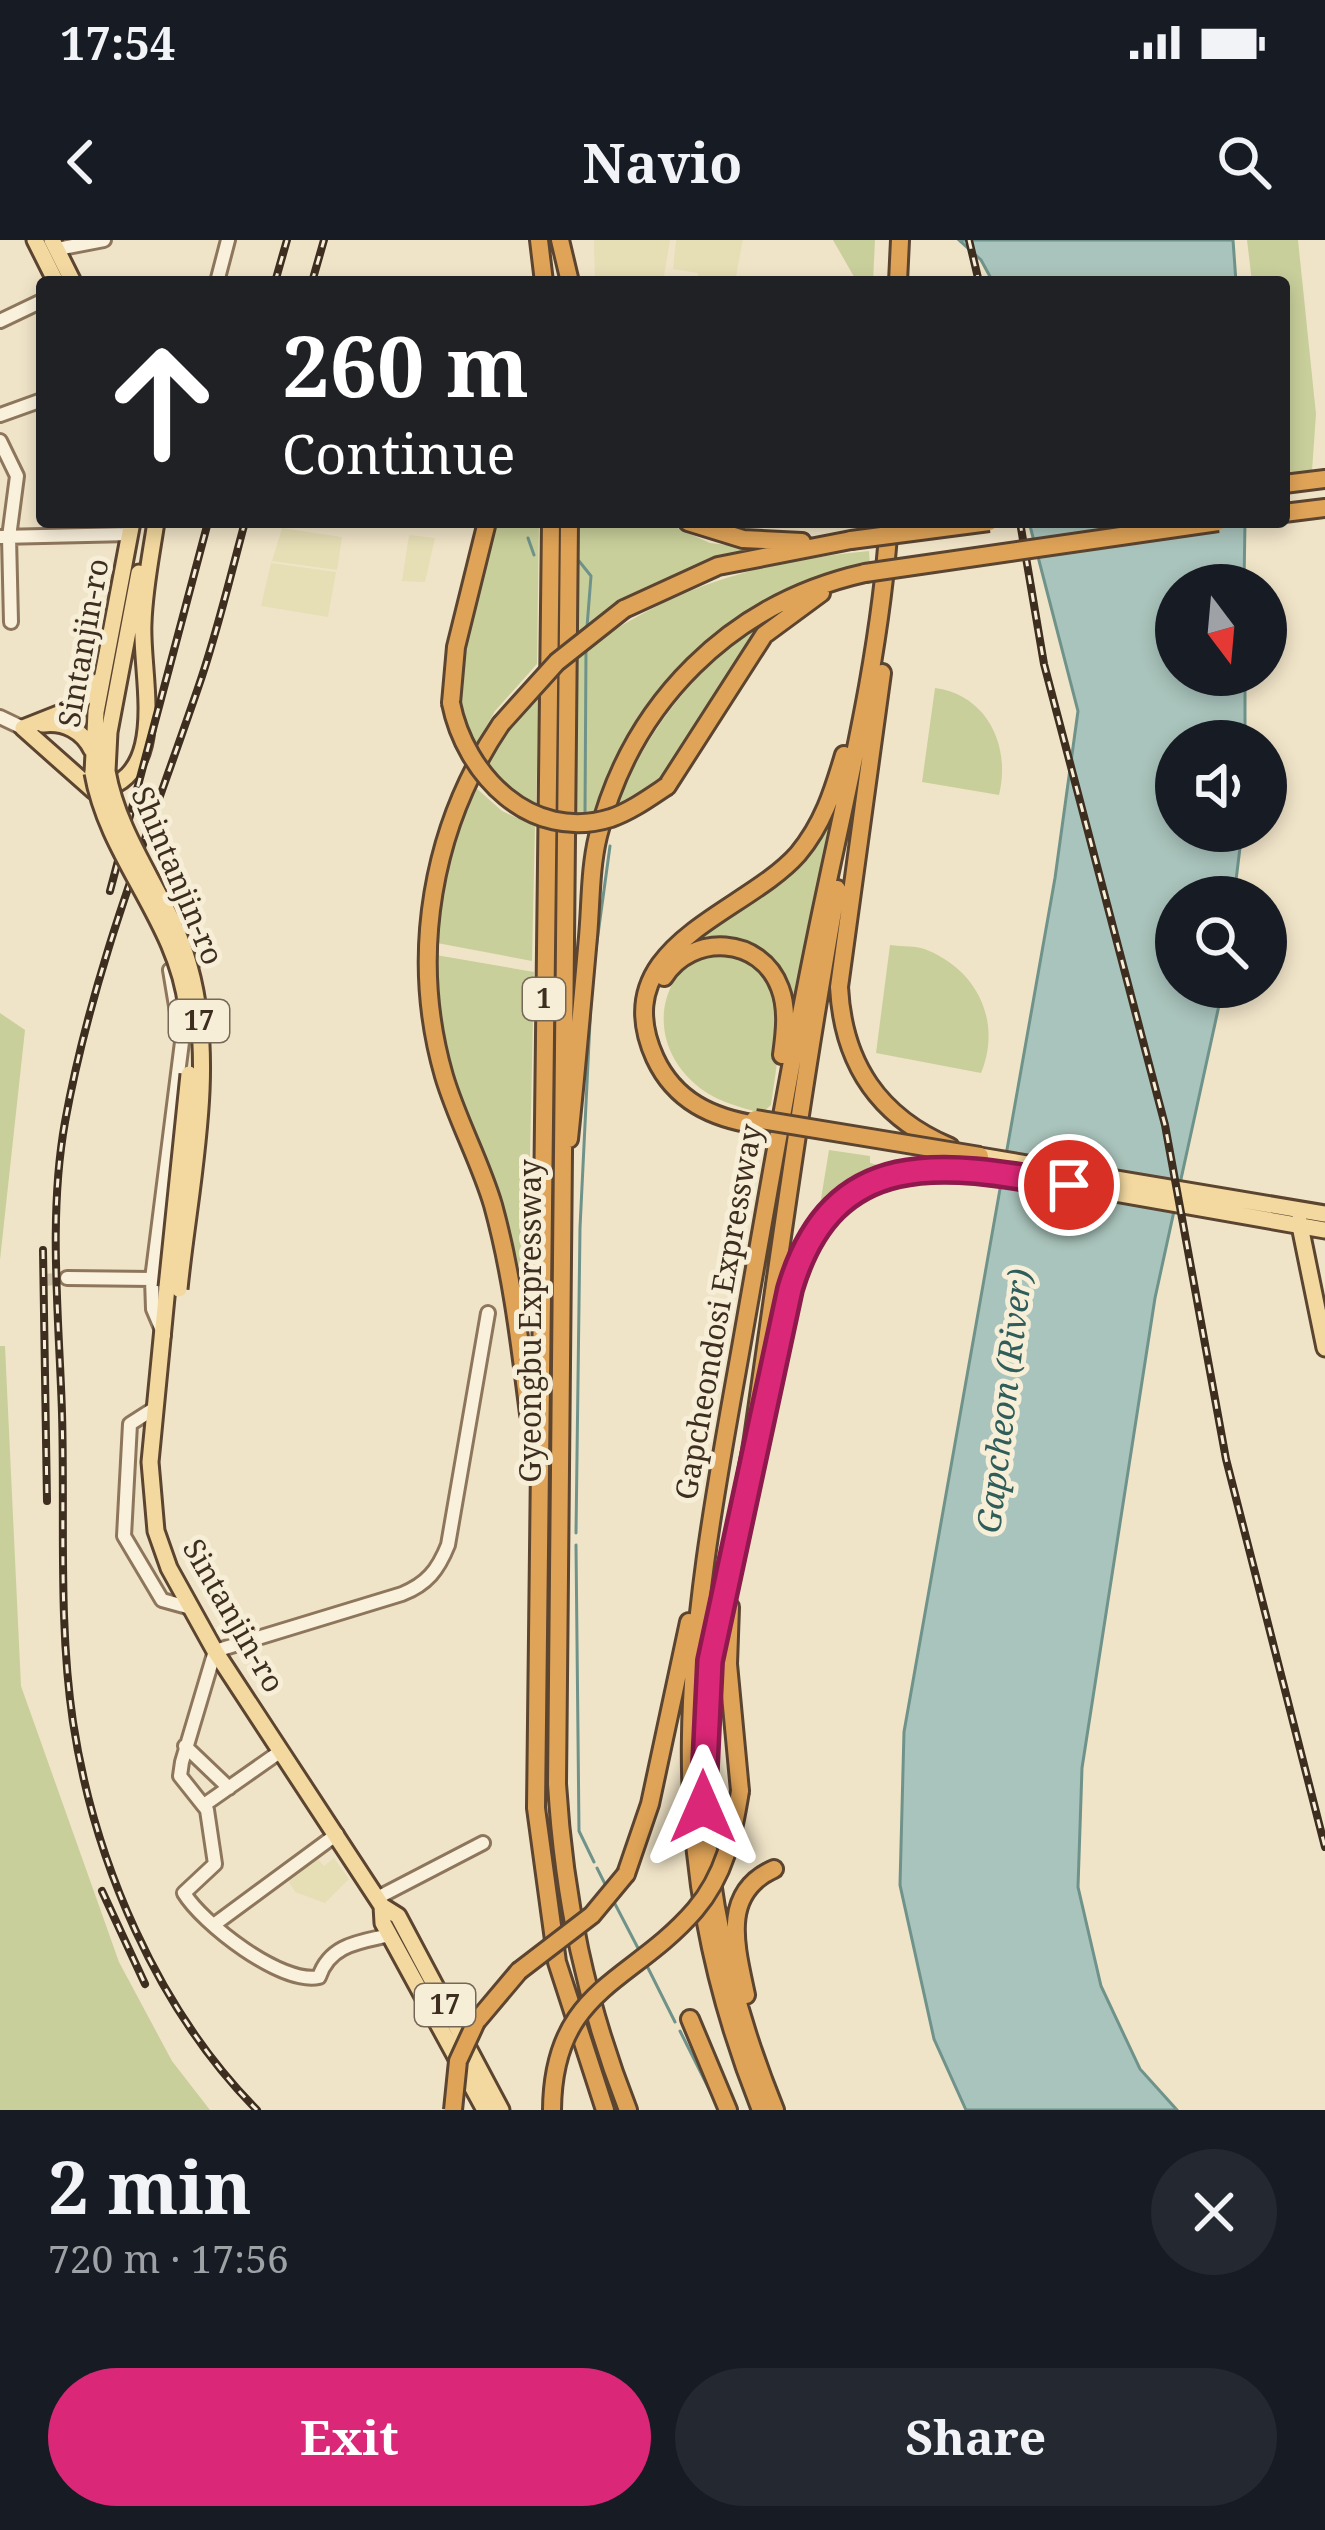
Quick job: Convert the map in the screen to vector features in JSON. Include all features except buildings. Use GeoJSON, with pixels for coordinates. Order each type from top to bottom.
{"type":"FeatureCollection","features":[{"type":"Feature","properties":{"kind":"highway"},"geometry":{"type":"LineString","coordinates":[[533,276],[535,240]]}},
{"type":"Feature","properties":{"kind":"highway"},"geometry":{"type":"LineString","coordinates":[[535,240],[543,276]]}},
{"type":"Feature","properties":{"kind":"highway"},"geometry":{"type":"LineString","coordinates":[[558,240],[565,276]]}},
{"type":"Feature","properties":{"kind":"highway"},"geometry":{"type":"LineString","coordinates":[[899,276],[905,242]]}},
{"type":"Feature","properties":{"kind":"highway"},"geometry":{"type":"LineString","coordinates":[[905,242],[908,276]]}},
{"type":"Feature","properties":{"kind":"highway"},"geometry":{"type":"LineString","coordinates":[[1290,483],[1325,479]]}},
{"type":"Feature","properties":{"kind":"highway"},"geometry":{"type":"LineString","coordinates":[[1290,512],[1325,508]]}},
{"type":"Feature","properties":{"kind":"highway"},"geometry":{"type":"LineString","coordinates":[[486,528],[456,647],[451,703],[457,731],[481,775],[500,793],[543,817],[607,819],[667,786],[764,635],[788,613],[865,573]]}},
{"type":"Feature","properties":{"kind":"highway","name":"Gyeongbu Expressway"},"geometry":{"type":"LineString","coordinates":[[551,528],[534,1751],[542,1864],[570,2013],[605,2110]]}},
{"type":"Feature","properties":{"kind":"highway","name":"Gyeongbu Expressway"},"geometry":{"type":"LineString","coordinates":[[569,528],[558,1261],[560,1833],[585,1987],[628,2110]]}},
{"type":"Feature","properties":{"kind":"highway"},"geometry":{"type":"LineString","coordinates":[[707,528],[743,539],[851,540]]}},
{"type":"Feature","properties":{"kind":"highway","name":"Gapcheondosi Expressway"},"geometry":{"type":"LineString","coordinates":[[761,2110],[724,2010],[695,1870],[689,1730],[704,1551],[790,1062],[881,628],[889,528]]}},
{"type":"Feature","properties":{"kind":"highway","name":"Gapcheondosi Expressway"},"geometry":{"type":"LineString","coordinates":[[778,2110],[754,2060],[719,1934],[703,1807],[710,1661],[746,1491],[806,1062],[882,673],[898,528]]}},
{"type":"Feature","properties":{"kind":"highway"},"geometry":{"type":"LineString","coordinates":[[537,1476],[513,1286],[492,1200],[443,1073],[429,966],[432,891],[443,841],[479,756],[557,662],[625,609],[718,566],[943,528]]}},
{"type":"Feature","properties":{"kind":"highway"},"geometry":{"type":"LineString","coordinates":[[558,1261],[592,871],[610,797],[628,750],[653,710],[721,639],[788,598],[865,573],[1177,528]]}},
{"type":"Feature","properties":{"kind":"highway"},"geometry":{"type":"LineString","coordinates":[[882,673],[843,959],[840,1015],[863,1079],[885,1108],[914,1130],[979,1162]]}},
{"type":"Feature","properties":{"kind":"highway"},"geometry":{"type":"LineString","coordinates":[[866,699],[814,834],[784,868],[681,939],[652,979],[649,1037],[667,1079],[714,1116],[979,1162]]}},
{"type":"Feature","properties":{"kind":"highway"},"geometry":{"type":"LineString","coordinates":[[756,1122],[702,1100],[664,1060],[655,1022],[656,997],[667,971],[690,952],[720,945],[740,949],[758,958],[779,986],[784,1036],[765,1211]]}},
{"type":"Feature","properties":{"kind":"highway"},"geometry":{"type":"LineString","coordinates":[[746,1491],[786,1304],[805,1247],[836,1205],[874,1180],[921,1168],[979,1162]]}},
{"type":"Feature","properties":{"kind":"highway"},"geometry":{"type":"LineString","coordinates":[[552,2110],[555,2067],[580,2015],[623,1968],[696,1909],[720,1872],[740,1791],[727,1650],[737,1535]]}},
{"type":"Feature","properties":{"kind":"highway"},"geometry":{"type":"LineString","coordinates":[[453,2110],[458,2061],[476,2022],[519,1971],[592,1915],[626,1874],[650,1804],[704,1551]]}},
{"type":"Feature","properties":{"kind":"highway"},"geometry":{"type":"LineString","coordinates":[[774,1869],[745,1888],[734,1936],[778,2110]]}},
{"type":"Feature","properties":{"kind":"highway"},"geometry":{"type":"LineString","coordinates":[[690,2019],[728,2110]]}},
{"type":"Feature","properties":{"kind":"main road"},"geometry":{"type":"LineString","coordinates":[[35,240],[53,276]]}},
{"type":"Feature","properties":{"kind":"main road"},"geometry":{"type":"LineString","coordinates":[[54,245],[70,276]]}},
{"type":"Feature","properties":{"kind":"main road","name":"Sintanjin-ro"},"geometry":{"type":"LineString","coordinates":[[100,772],[93,752],[103,673],[131,528]]}},
{"type":"Feature","properties":{"kind":"main road"},"geometry":{"type":"LineString","coordinates":[[23,728],[94,791],[110,789],[133,768],[141,755],[148,713],[142,627],[151,528]]}},
{"type":"Feature","properties":{"kind":"main road","name":"Sintanjin-ro"},"geometry":{"type":"LineString","coordinates":[[100,772],[151,528]]}},
{"type":"Feature","properties":{"kind":"main road"},"geometry":{"type":"LineString","coordinates":[[23,728],[76,707],[103,673]]}},
{"type":"Feature","properties":{"kind":"main road"},"geometry":{"type":"LineString","coordinates":[[23,728],[65,724],[84,737],[93,752]]}},
{"type":"Feature","properties":{"kind":"main road","name":"Shintanjin-ro"},"geometry":{"type":"LineString","coordinates":[[100,772],[176,930],[195,990],[198,1094],[162,1286]]}},
{"type":"Feature","properties":{"kind":"main road"},"geometry":{"type":"LineString","coordinates":[[979,1162],[1299,1217],[1325,1232],[1314,1244],[1309,1277]]}},
{"type":"Feature","properties":{"kind":"main road"},"geometry":{"type":"LineString","coordinates":[[1254,1209],[1274,1221],[1309,1277]]}},
{"type":"Feature","properties":{"kind":"main road"},"geometry":{"type":"LineString","coordinates":[[1274,1221],[1325,1214]]}},
{"type":"Feature","properties":{"kind":"main road"},"geometry":{"type":"LineString","coordinates":[[1299,1217],[1325,1348]]}},
{"type":"Feature","properties":{"kind":"main road","name":"Sintanjin-ro"},"geometry":{"type":"LineString","coordinates":[[162,1286],[168,1318],[150,1462],[156,1531],[215,1651],[379,1902],[390,1935],[484,2110]]}},
{"type":"Feature","properties":{"kind":"main road","name":"Sintanjin-ro"},"geometry":{"type":"LineString","coordinates":[[379,1902],[398,1916],[501,2110]]}},
{"type":"Feature","properties":{"kind":"street"},"geometry":{"type":"LineString","coordinates":[[54,245],[104,240]]}},
{"type":"Feature","properties":{"kind":"street"},"geometry":{"type":"LineString","coordinates":[[219,276],[229,240]]}},
{"type":"Feature","properties":{"kind":"street"},"geometry":{"type":"LineString","coordinates":[[0,321],[36,304]]}},
{"type":"Feature","properties":{"kind":"street"},"geometry":{"type":"LineString","coordinates":[[0,415],[36,402]]}},
{"type":"Feature","properties":{"kind":"street"},"geometry":{"type":"LineString","coordinates":[[0,441],[17,476],[4,537],[11,622]]}},
{"type":"Feature","properties":{"kind":"street"},"geometry":{"type":"LineString","coordinates":[[4,537],[131,528]]}},
{"type":"Feature","properties":{"kind":"street"},"geometry":{"type":"LineString","coordinates":[[0,717],[23,728]]}},
{"type":"Feature","properties":{"kind":"street"},"geometry":{"type":"LineString","coordinates":[[165,1337],[162,1286],[182,1042],[170,970],[205,956]]}},
{"type":"Feature","properties":{"kind":"street"},"geometry":{"type":"LineString","coordinates":[[67,1278],[162,1286]]}},
{"type":"Feature","properties":{"kind":"street"},"geometry":{"type":"LineString","coordinates":[[390,1935],[346,1946],[324,1961],[319,1976],[299,1979],[255,1956],[215,1924],[205,1923],[184,1893],[215,1864],[204,1805],[180,1775],[215,1651],[420,1587],[439,1568],[448,1545],[488,1313]]}},
{"type":"Feature","properties":{"kind":"street"},"geometry":{"type":"LineString","coordinates":[[155,1408],[130,1424],[124,1536],[162,1600],[190,1608]]}},
{"type":"Feature","properties":{"kind":"street"},"geometry":{"type":"LineString","coordinates":[[185,1746],[229,1788]]}},
{"type":"Feature","properties":{"kind":"street"},"geometry":{"type":"LineString","coordinates":[[204,1805],[281,1751]]}},
{"type":"Feature","properties":{"kind":"street"},"geometry":{"type":"LineString","coordinates":[[215,1924],[337,1834]]}},
{"type":"Feature","properties":{"kind":"street"},"geometry":{"type":"LineString","coordinates":[[379,1902],[483,1843]]}},
{"type":"Feature","properties":{"kind":"shaded area"},"geometry":{"type":"Polygon","coordinates":[[[594,240],[670,240],[664,276],[595,276],[594,240]]]}},
{"type":"Feature","properties":{"kind":"shaded area"},"geometry":{"type":"Polygon","coordinates":[[[676,240],[743,240],[736,276],[698,276],[673,269],[676,240]]]}},
{"type":"Feature","properties":{"kind":"shaded area"},"geometry":{"type":"Polygon","coordinates":[[[282,528],[342,537],[337,570],[272,561],[282,528]]]}},
{"type":"Feature","properties":{"kind":"shaded area"},"geometry":{"type":"Polygon","coordinates":[[[409,535],[435,538],[425,582],[402,581],[409,535]]]}},
{"type":"Feature","properties":{"kind":"shaded area"},"geometry":{"type":"Polygon","coordinates":[[[271,563],[336,572],[328,617],[261,606],[271,563]]]}},
{"type":"Feature","properties":{"kind":"shaded area"},"geometry":{"type":"Polygon","coordinates":[[[314,1854],[324,1866],[334,1858],[349,1879],[325,1903],[295,1892],[285,1875],[314,1854]]]}},
{"type":"Feature","properties":{"kind":"green space"},"geometry":{"type":"Polygon","coordinates":[[[833,240],[875,240],[873,276],[854,276],[833,240]]]}},
{"type":"Feature","properties":{"kind":"green space"},"geometry":{"type":"Polygon","coordinates":[[[1247,240],[1298,240],[1316,414],[1312,471],[1290,474],[1290,276],[1251,276],[1247,240]]]}},
{"type":"Feature","properties":{"kind":"green space"},"geometry":{"type":"Polygon","coordinates":[[[494,528],[539,528],[537,664],[495,711],[473,750],[461,693],[472,608],[494,528]]]}},
{"type":"Feature","properties":{"kind":"green space"},"geometry":{"type":"Polygon","coordinates":[[[579,528],[677,528],[710,543],[764,549],[686,571],[578,632],[579,528]]]}},
{"type":"Feature","properties":{"kind":"green space"},"geometry":{"type":"Polygon","coordinates":[[[869,551],[870,565],[774,600],[697,651],[639,722],[595,815],[574,818],[577,655],[647,612],[716,582],[788,562],[869,551]]]}},
{"type":"Feature","properties":{"kind":"green space"},"geometry":{"type":"Polygon","coordinates":[[[781,612],[733,669],[668,768],[613,810],[644,750],[680,697],[726,651],[781,612]]]}},
{"type":"Feature","properties":{"kind":"green space"},"geometry":{"type":"Polygon","coordinates":[[[935,688],[969,701],[991,726],[1002,759],[999,795],[922,782],[935,688]]]}},
{"type":"Feature","properties":{"kind":"green space"},"geometry":{"type":"Polygon","coordinates":[[[539,691],[536,808],[483,769],[507,727],[539,691]]]}},
{"type":"Feature","properties":{"kind":"green space"},"geometry":{"type":"Polygon","coordinates":[[[474,786],[502,811],[535,826],[532,961],[437,943],[442,877],[474,786]]]}},
{"type":"Feature","properties":{"kind":"green space"},"geometry":{"type":"Polygon","coordinates":[[[837,801],[790,1019],[782,985],[741,949],[667,963],[686,942],[777,882],[837,801]]]}},
{"type":"Feature","properties":{"kind":"green space"},"geometry":{"type":"Polygon","coordinates":[[[890,945],[927,950],[945,959],[972,985],[987,1017],[989,1035],[981,1073],[876,1053],[890,945]]]}},
{"type":"Feature","properties":{"kind":"green space"},"geometry":{"type":"Polygon","coordinates":[[[706,950],[736,953],[758,964],[771,981],[777,1002],[778,1053],[771,1105],[762,1113],[701,1089],[670,1049],[664,1012],[668,994],[676,977],[706,950]]]}},
{"type":"Feature","properties":{"kind":"green space"},"geometry":{"type":"Polygon","coordinates":[[[436,955],[534,972],[527,1296],[444,1042],[435,985],[436,955]]]}},
{"type":"Feature","properties":{"kind":"green space"},"geometry":{"type":"Polygon","coordinates":[[[0,1013],[25,1030],[0,1260],[0,1013]]]}},
{"type":"Feature","properties":{"kind":"green space"},"geometry":{"type":"Polygon","coordinates":[[[829,1150],[870,1156],[870,1163],[891,1169],[818,1217],[829,1150]]]}},
{"type":"Feature","properties":{"kind":"green space"},"geometry":{"type":"Polygon","coordinates":[[[0,1346],[5,1346],[21,1686],[119,1962],[172,2061],[210,2110],[0,2110],[0,1346]]]}},
{"type":"Feature","properties":{"kind":"water"},"geometry":{"type":"Polygon","coordinates":[[[959,240],[1233,240],[1236,276],[990,276],[981,260],[959,240]]]}},
{"type":"Feature","properties":{"kind":"water","name":"Gapcheon (River)"},"geometry":{"type":"Polygon","coordinates":[[[1031,528],[1245,528],[1244,564],[1155,564],[1155,696],[1245,696],[1245,720],[1155,720],[1155,852],[1239,852],[1237,876],[1155,876],[1155,1008],[1218,1008],[1155,1298],[1082,1768],[1078,1887],[1101,1986],[1140,2069],[1177,2110],[966,2110],[934,2039],[900,1885],[904,1732],[1055,878],[1078,711],[1031,528]]]}},
{"type":"Feature","properties":{"kind":"waterway"},"geometry":{"type":"LineString","coordinates":[[528,538],[534,555]]}},
{"type":"Feature","properties":{"kind":"waterway"},"geometry":{"type":"LineString","coordinates":[[579,561],[591,576],[587,627]]}},
{"type":"Feature","properties":{"kind":"waterway"},"geometry":{"type":"LineString","coordinates":[[585,813],[586,649]]}},
{"type":"Feature","properties":{"kind":"waterway"},"geometry":{"type":"LineString","coordinates":[[593,971],[610,846]]}},
{"type":"Feature","properties":{"kind":"waterway"},"geometry":{"type":"LineString","coordinates":[[576,1533],[580,1228],[592,980]]}},
{"type":"Feature","properties":{"kind":"waterway"},"geometry":{"type":"LineString","coordinates":[[576,1545],[579,1831],[594,1862]]}},
{"type":"Feature","properties":{"kind":"waterway"},"geometry":{"type":"LineString","coordinates":[[597,1868],[607,1888]]}},
{"type":"Feature","properties":{"kind":"waterway"},"geometry":{"type":"LineString","coordinates":[[614,1902],[640,1952]]}},
{"type":"Feature","properties":{"kind":"waterway"},"geometry":{"type":"LineString","coordinates":[[647,1966],[675,2022]]}},
{"type":"Feature","properties":{"kind":"waterway"},"geometry":{"type":"LineString","coordinates":[[680,2031],[717,2105]]}},
{"type":"Feature","properties":{"kind":"tunnel"},"geometry":{"type":"LineString","coordinates":[[44,1280],[67,1278]]}},
{"type":"Feature","properties":{"kind":"railway"},"geometry":{"type":"LineString","coordinates":[[277,276],[287,240]]}},
{"type":"Feature","properties":{"kind":"railway"},"geometry":{"type":"LineString","coordinates":[[314,276],[324,240]]}},
{"type":"Feature","properties":{"kind":"railway"},"geometry":{"type":"LineString","coordinates":[[969,240],[978,276]]}},
{"type":"Feature","properties":{"kind":"railway"},"geometry":{"type":"LineString","coordinates":[[110,891],[206,528]]}},
{"type":"Feature","properties":{"kind":"railway"},"geometry":{"type":"LineString","coordinates":[[243,528],[205,668],[123,902],[76,1066],[60,1158],[56,1267],[65,1645],[83,1774],[114,1879],[160,1980],[221,2070],[257,2110]]}},
{"type":"Feature","properties":{"kind":"railway"},"geometry":{"type":"LineString","coordinates":[[1021,528],[1044,664],[1165,1125],[1226,1459],[1325,1847]]}},
{"type":"Feature","properties":{"kind":"railway"},"geometry":{"type":"LineString","coordinates":[[43,1250],[47,1501]]}},
{"type":"Feature","properties":{"kind":"railway"},"geometry":{"type":"LineString","coordinates":[[102,1891],[145,1984]]}},
{"type":"Feature","properties":{"kind":"route"},"geometry":{"type":"LineString","coordinates":[[703,1807],[703,1729],[710,1661],[783,1318],[805,1247],[836,1205],[894,1172],[978,1169],[1069,1185]]}}]}
